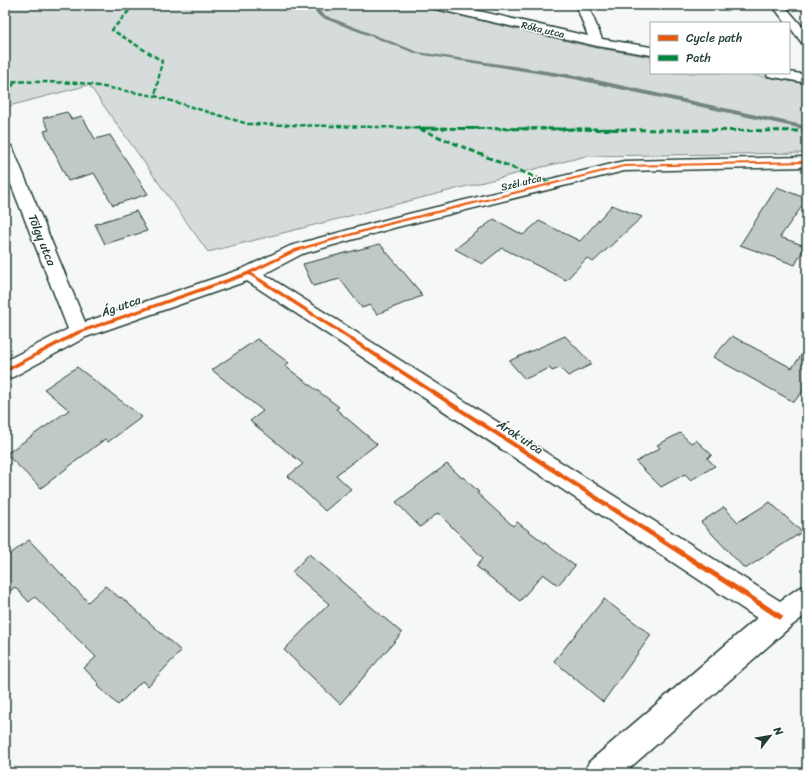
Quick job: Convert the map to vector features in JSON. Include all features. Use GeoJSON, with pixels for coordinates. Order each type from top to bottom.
{"type":"FeatureCollection","features":[{"type":"Feature","properties":{"kind":"street","name":"Róka utca"},"geometry":{"type":"LineString","coordinates":[[436,5],[597,42],[650,51]]}},
{"type":"Feature","properties":{"kind":"street"},"geometry":{"type":"LineString","coordinates":[[582,5],[597,42]]}},
{"type":"Feature","properties":{"kind":"street"},"geometry":{"type":"LineString","coordinates":[[778,5],[807,40]]}},
{"type":"Feature","properties":{"kind":"street"},"geometry":{"type":"LineString","coordinates":[[779,74],[807,79]]}},
{"type":"Feature","properties":{"kind":"street","name":"Tölgy utca"},"geometry":{"type":"LineString","coordinates":[[5,149],[79,332]]}},
{"type":"Feature","properties":{"kind":"street","name":"Szél utca"},"geometry":{"type":"LineString","coordinates":[[249,273],[296,250],[392,223],[624,166],[807,162]]}},
{"type":"Feature","properties":{"kind":"street","name":"Ág utca"},"geometry":{"type":"LineString","coordinates":[[5,371],[79,332],[249,273]]}},
{"type":"Feature","properties":{"kind":"street","name":"Árok utca"},"geometry":{"type":"LineString","coordinates":[[249,273],[780,618]]}},
{"type":"Feature","properties":{"kind":"street"},"geometry":{"type":"LineString","coordinates":[[600,773],[780,618],[807,598]]}},
{"type":"Feature","properties":{"kind":"shaded area"},"geometry":{"type":"Polygon","coordinates":[[[5,5],[415,5],[592,47],[650,57],[650,74],[749,74],[807,84],[807,153],[586,156],[208,252],[89,85],[5,107],[5,5]]]}},
{"type":"Feature","properties":{"kind":"building"},"geometry":{"type":"Polygon","coordinates":[[[67,112],[71,119],[82,116],[95,139],[110,135],[148,194],[113,205],[94,173],[68,181],[44,131],[49,130],[43,118],[67,112]]]}},
{"type":"Feature","properties":{"kind":"building"},"geometry":{"type":"Polygon","coordinates":[[[777,187],[807,199],[780,237],[805,246],[795,265],[740,245],[777,187]]]}},
{"type":"Feature","properties":{"kind":"building"},"geometry":{"type":"Polygon","coordinates":[[[612,205],[642,217],[593,262],[587,258],[566,280],[502,248],[482,264],[455,249],[494,219],[523,235],[539,221],[580,241],[612,205]]]}},
{"type":"Feature","properties":{"kind":"building"},"geometry":{"type":"Polygon","coordinates":[[[136,211],[147,231],[105,244],[95,224],[136,211]]]}},
{"type":"Feature","properties":{"kind":"building"},"geometry":{"type":"Polygon","coordinates":[[[380,244],[422,296],[377,314],[370,305],[362,308],[340,279],[313,286],[303,264],[380,244]]]}},
{"type":"Feature","properties":{"kind":"building"},"geometry":{"type":"Polygon","coordinates":[[[565,336],[592,364],[568,376],[560,368],[552,371],[550,368],[525,379],[509,361],[565,336]]]}},
{"type":"Feature","properties":{"kind":"building"},"geometry":{"type":"Polygon","coordinates":[[[732,336],[792,368],[807,347],[807,386],[794,402],[713,357],[732,336]]]}},
{"type":"Feature","properties":{"kind":"building"},"geometry":{"type":"Polygon","coordinates":[[[257,339],[289,363],[285,366],[339,407],[336,409],[377,444],[336,475],[351,489],[325,511],[288,476],[303,464],[250,421],[263,411],[212,370],[257,339]]]}},
{"type":"Feature","properties":{"kind":"building"},"geometry":{"type":"Polygon","coordinates":[[[77,367],[142,417],[108,442],[105,439],[41,488],[6,454],[69,410],[44,389],[77,367]]]}},
{"type":"Feature","properties":{"kind":"building"},"geometry":{"type":"Polygon","coordinates":[[[680,433],[691,443],[696,440],[712,455],[707,458],[715,466],[691,480],[685,474],[661,487],[636,462],[660,448],[657,445],[680,433]]]}},
{"type":"Feature","properties":{"kind":"building"},"geometry":{"type":"Polygon","coordinates":[[[447,464],[479,492],[477,493],[513,526],[517,522],[575,566],[558,585],[543,574],[520,601],[476,566],[483,558],[438,513],[420,527],[396,502],[447,464]]]}},
{"type":"Feature","properties":{"kind":"building"},"geometry":{"type":"Polygon","coordinates":[[[770,502],[802,532],[745,569],[701,522],[724,507],[738,522],[770,502]]]}},
{"type":"Feature","properties":{"kind":"building"},"geometry":{"type":"Polygon","coordinates":[[[29,540],[88,602],[105,586],[120,598],[121,597],[181,651],[148,686],[142,681],[118,705],[97,685],[99,684],[84,668],[96,657],[35,597],[29,602],[15,587],[5,595],[5,558],[29,540]]]}},
{"type":"Feature","properties":{"kind":"building"},"geometry":{"type":"Polygon","coordinates":[[[309,554],[402,633],[340,704],[284,650],[329,604],[292,572],[309,554]]]}},
{"type":"Feature","properties":{"kind":"building"},"geometry":{"type":"Polygon","coordinates":[[[604,599],[651,635],[603,702],[554,661],[604,599]]]}},
{"type":"Feature","properties":{"kind":"waterway"},"geometry":{"type":"LineString","coordinates":[[311,5],[322,16],[417,53],[574,77],[807,128]]}},
{"type":"Feature","properties":{"kind":"marked path"},"geometry":{"type":"LineString","coordinates":[[134,5],[112,30],[162,61],[155,96]]}},
{"type":"Feature","properties":{"kind":"marked path"},"geometry":{"type":"LineString","coordinates":[[5,81],[81,83],[155,96],[248,124],[417,128],[807,131]]}},
{"type":"Feature","properties":{"kind":"marked path"},"geometry":{"type":"LineString","coordinates":[[5,100],[15,81]]}},
{"type":"Feature","properties":{"kind":"marked path"},"geometry":{"type":"LineString","coordinates":[[420,129],[549,183]]}},
{"type":"Feature","properties":{"kind":"cycle path"},"geometry":{"type":"LineString","coordinates":[[5,371],[79,332],[249,273],[296,250],[392,223],[624,166],[807,162]]}},
{"type":"Feature","properties":{"kind":"cycle path"},"geometry":{"type":"LineString","coordinates":[[249,273],[780,617]]}}]}
